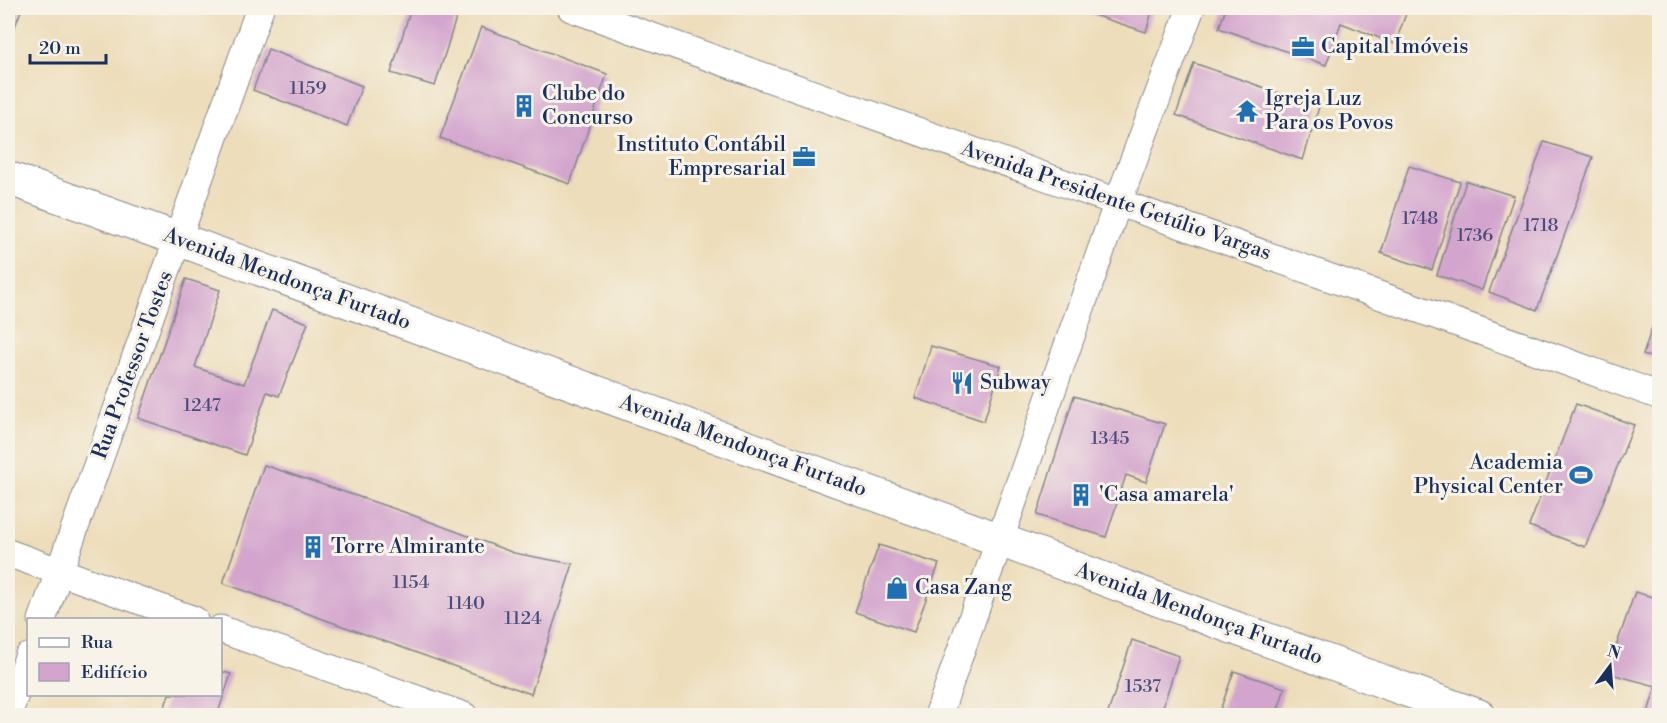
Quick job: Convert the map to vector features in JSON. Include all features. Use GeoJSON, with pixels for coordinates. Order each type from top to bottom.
{"type":"FeatureCollection","features":[{"type":"Feature","properties":{"kind":"street","name":"Rua Professor Tostes"},"geometry":{"type":"LineString","coordinates":[[43,618],[260,8]]}},
{"type":"Feature","properties":{"kind":"street","name":"Avenida Presidente Getúlio Vargas"},"geometry":{"type":"LineString","coordinates":[[571,8],[1659,396]]}},
{"type":"Feature","properties":{"kind":"street"},"geometry":{"type":"LineString","coordinates":[[938,716],[1118,202],[1191,8]]}},
{"type":"Feature","properties":{"kind":"street","name":"Avenida Mendonça Furtado"},"geometry":{"type":"LineString","coordinates":[[8,178],[1479,716]]}},
{"type":"Feature","properties":{"kind":"street"},"geometry":{"type":"LineString","coordinates":[[8,553],[188,618]]}},
{"type":"Feature","properties":{"kind":"street"},"geometry":{"type":"LineString","coordinates":[[222,630],[464,716]]}},
{"type":"Feature","properties":{"kind":"street"},"geometry":{"type":"LineString","coordinates":[[8,714],[27,660]]}},
{"type":"Feature","properties":{"kind":"building"},"geometry":{"type":"Polygon","coordinates":[[[8,8],[22,8],[8,45],[8,8]]]}},
{"type":"Feature","properties":{"kind":"building"},"geometry":{"type":"Polygon","coordinates":[[[411,8],[427,8],[456,18],[435,86],[391,73],[411,8]]]}},
{"type":"Feature","properties":{"kind":"building"},"geometry":{"type":"Polygon","coordinates":[[[1072,8],[1153,8],[1146,32],[1072,8]]]}},
{"type":"Feature","properties":{"kind":"building","name":"Capital Imóveis"},"geometry":{"type":"Polygon","coordinates":[[[1226,8],[1408,8],[1395,44],[1341,23],[1326,65],[1219,28],[1226,8]]]}},
{"type":"Feature","properties":{"kind":"building","name":"Clube do Concurso"},"geometry":{"type":"Polygon","coordinates":[[[481,27],[607,74],[570,184],[440,138],[481,27]]]}},
{"type":"Feature","properties":{"kind":"building"},"geometry":{"type":"Polygon","coordinates":[[[268,49],[362,86],[347,126],[253,90],[268,49]]]}},
{"type":"Feature","properties":{"kind":"building","name":"Igreja Luz Para os Povos"},"geometry":{"type":"Polygon","coordinates":[[[1194,63],[1319,107],[1303,160],[1176,115],[1194,63]]]}},
{"type":"Feature","properties":{"kind":"building"},"geometry":{"type":"Polygon","coordinates":[[[1544,142],[1593,157],[1537,310],[1489,292],[1544,142]]]}},
{"type":"Feature","properties":{"kind":"building"},"geometry":{"type":"Polygon","coordinates":[[[1409,166],[1460,182],[1432,270],[1381,253],[1409,166]]]}},
{"type":"Feature","properties":{"kind":"building"},"geometry":{"type":"Polygon","coordinates":[[[1466,181],[1514,196],[1482,290],[1437,275],[1466,181]]]}},
{"type":"Feature","properties":{"kind":"building"},"geometry":{"type":"Polygon","coordinates":[[[186,279],[220,290],[195,367],[244,384],[272,310],[308,323],[279,396],[267,392],[245,455],[138,418],[186,279]]]}},
{"type":"Feature","properties":{"kind":"building"},"geometry":{"type":"Polygon","coordinates":[[[1660,306],[1660,360],[1643,355],[1660,306]]]}},
{"type":"Feature","properties":{"kind":"building"},"geometry":{"type":"Polygon","coordinates":[[[931,346],[1001,366],[984,421],[915,398],[931,346]]]}},
{"type":"Feature","properties":{"kind":"building"},"geometry":{"type":"Polygon","coordinates":[[[1074,396],[1165,424],[1146,482],[1126,475],[1106,537],[1037,515],[1074,396]]]}},
{"type":"Feature","properties":{"kind":"building","name":"Academia Physical Center"},"geometry":{"type":"Polygon","coordinates":[[[1576,404],[1634,425],[1585,547],[1529,526],[1576,404]]]}},
{"type":"Feature","properties":{"kind":"building"},"geometry":{"type":"Polygon","coordinates":[[[264,465],[404,512],[514,553],[573,564],[531,694],[223,583],[264,465]]]}},
{"type":"Feature","properties":{"kind":"building","name":"Casa Zang"},"geometry":{"type":"Polygon","coordinates":[[[879,545],[939,564],[914,632],[855,612],[879,545]]]}},
{"type":"Feature","properties":{"kind":"building"},"geometry":{"type":"Polygon","coordinates":[[[1635,592],[1660,599],[1660,716],[1647,716],[1656,686],[1607,673],[1635,592]]]}},
{"type":"Feature","properties":{"kind":"building"},"geometry":{"type":"Polygon","coordinates":[[[1132,640],[1179,656],[1160,716],[1107,716],[1132,640]]]}},
{"type":"Feature","properties":{"kind":"building"},"geometry":{"type":"Polygon","coordinates":[[[1234,671],[1285,688],[1276,716],[1218,716],[1234,671]]]}},
{"type":"Feature","properties":{"kind":"building"},"geometry":{"type":"Polygon","coordinates":[[[222,672],[231,674],[217,716],[162,716],[168,696],[222,696],[222,672]]]}},
{"type":"Feature","properties":{"kind":"place","name":"Capital Imóveis"},"geometry":{"type":"Point","coordinates":[1303,47]}},
{"type":"Feature","properties":{"kind":"place","name":"Clube do Concurso"},"geometry":{"type":"Point","coordinates":[524,106]}},
{"type":"Feature","properties":{"kind":"place","name":"Igreja Luz Para os Povos"},"geometry":{"type":"Point","coordinates":[1247,111]}},
{"type":"Feature","properties":{"kind":"place","name":"Instituto Contábil Empresarial"},"geometry":{"type":"Point","coordinates":[804,157]}},
{"type":"Feature","properties":{"kind":"place","name":"Subway"},"geometry":{"type":"Point","coordinates":[962,383]}},
{"type":"Feature","properties":{"kind":"place","name":"Academia Physical Center"},"geometry":{"type":"Point","coordinates":[1581,475]}},
{"type":"Feature","properties":{"kind":"place","name":"'Casa amarela'"},"geometry":{"type":"Point","coordinates":[1081,495]}},
{"type":"Feature","properties":{"kind":"place","name":"Torre Almirante"},"geometry":{"type":"Point","coordinates":[313,547]}},
{"type":"Feature","properties":{"kind":"place","name":"Casa Zang"},"geometry":{"type":"Point","coordinates":[897,588]}}]}
